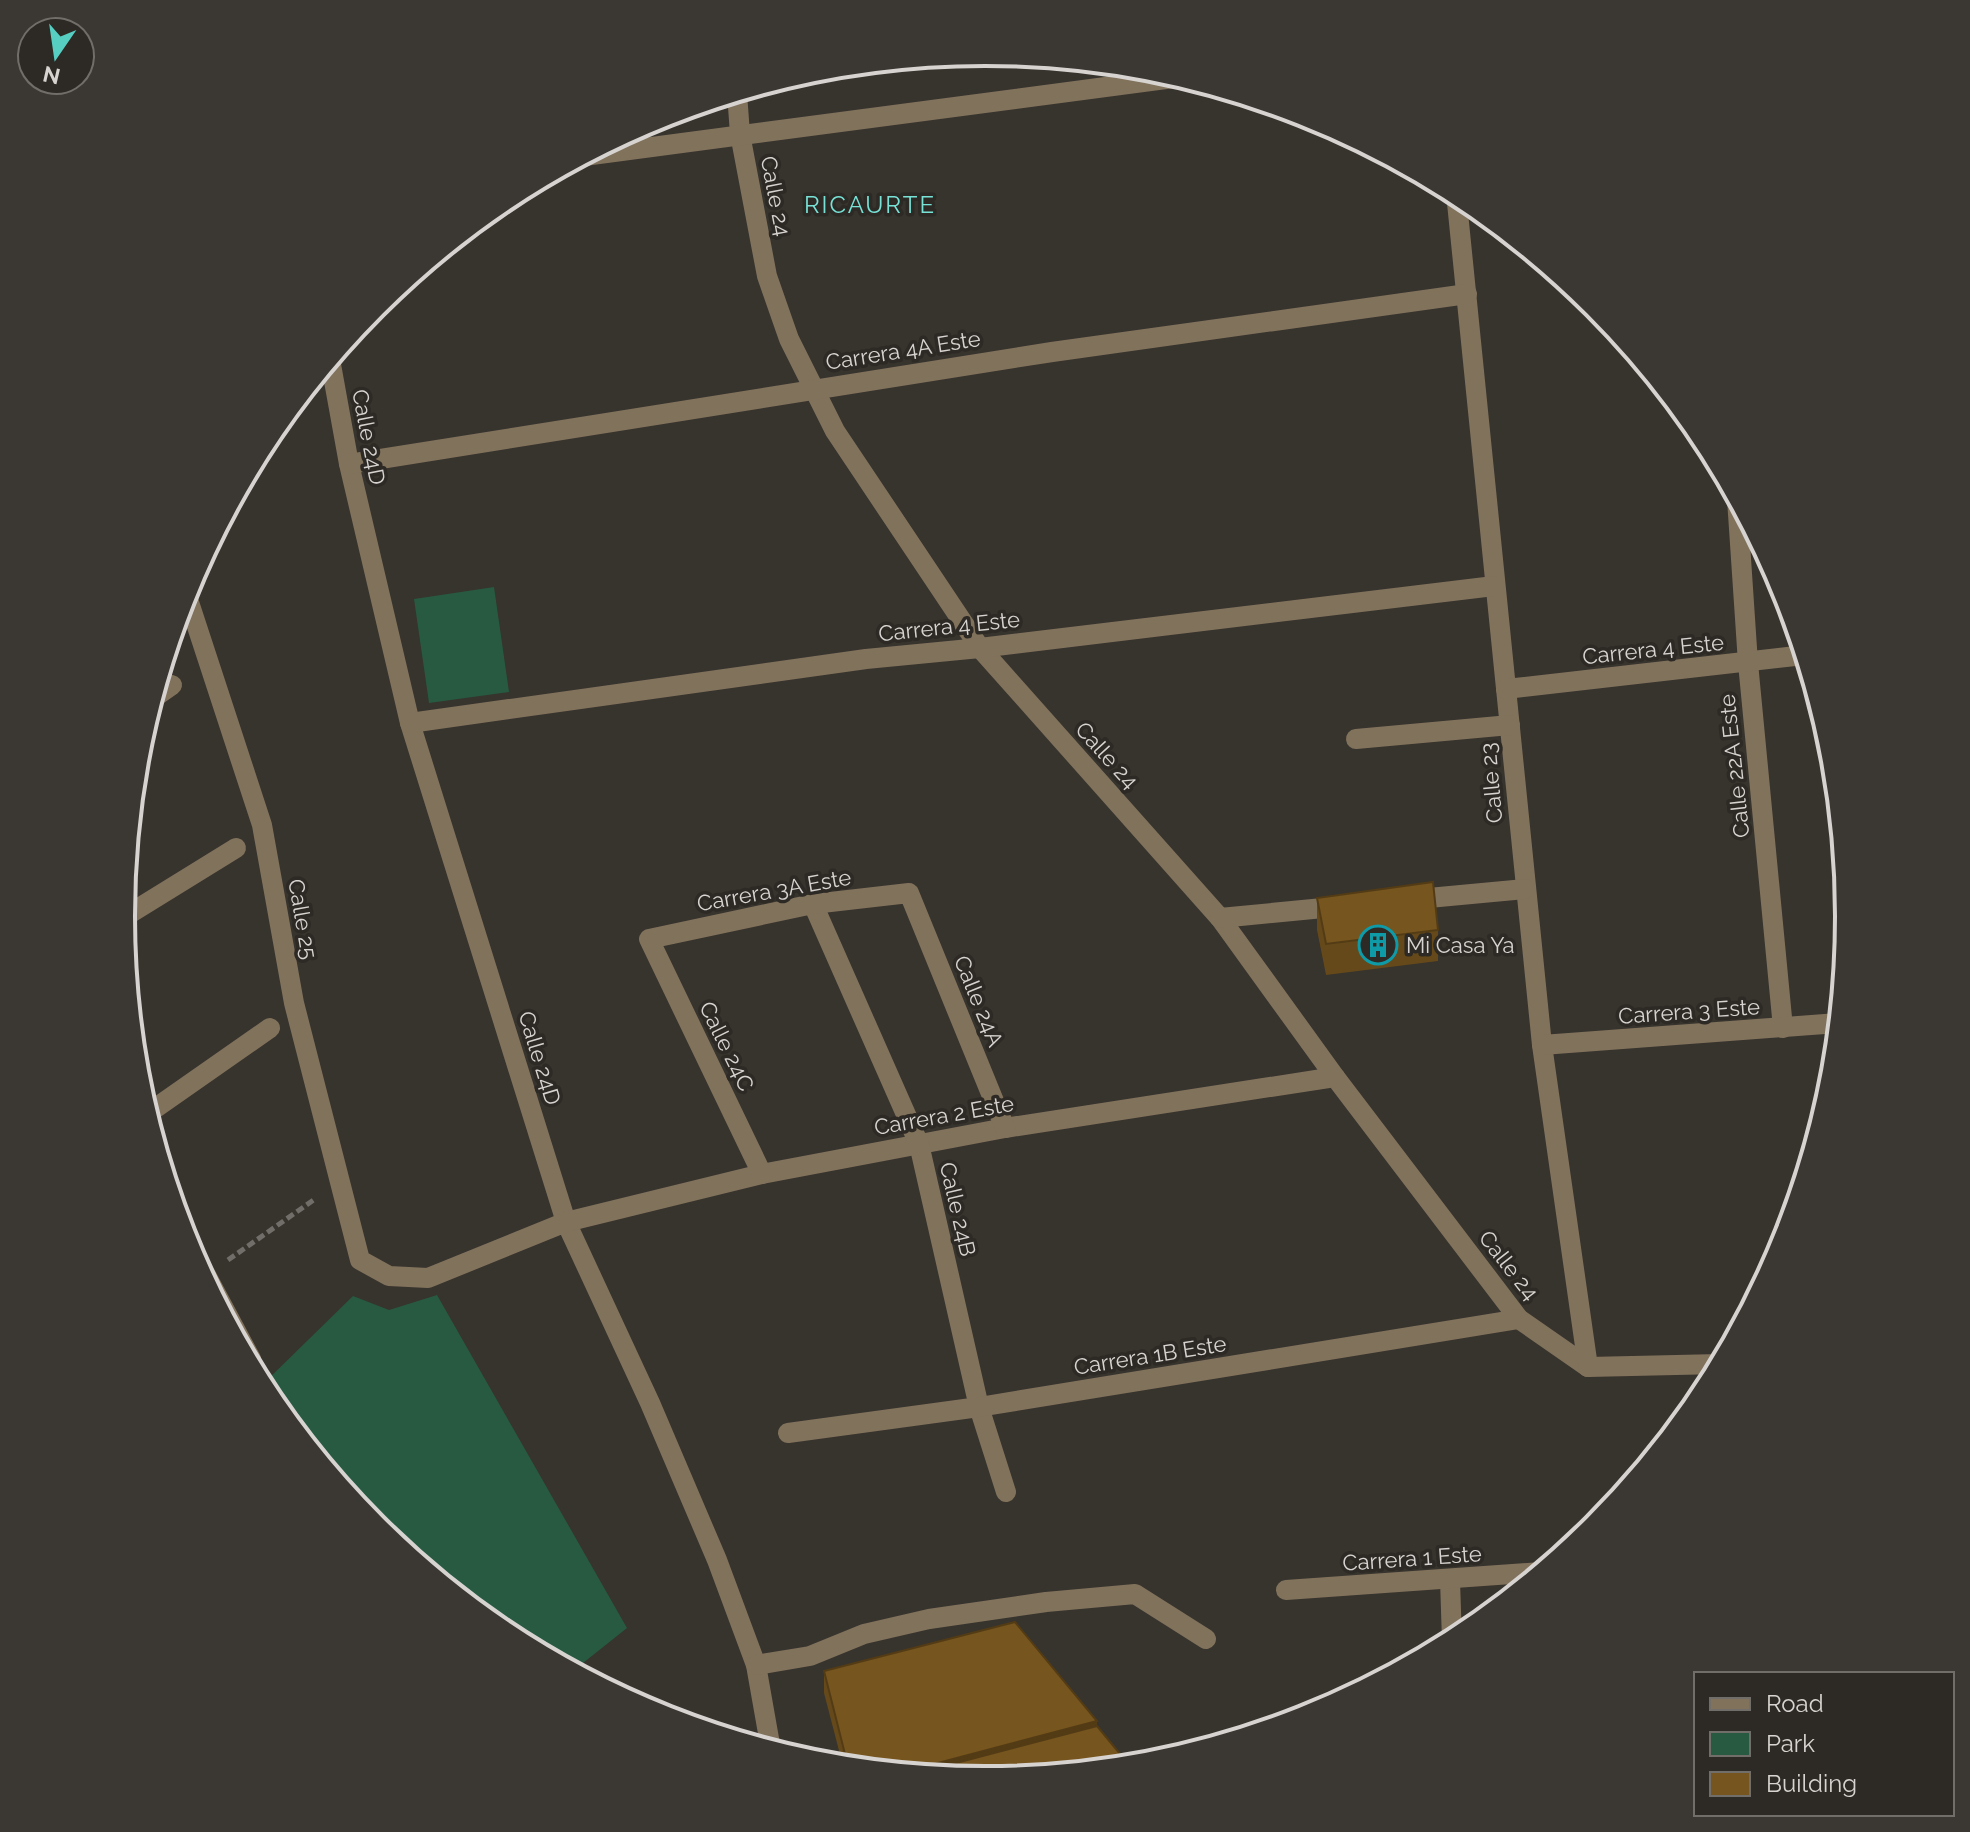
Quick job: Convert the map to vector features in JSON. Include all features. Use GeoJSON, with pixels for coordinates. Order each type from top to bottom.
{"type":"FeatureCollection","features":[{"type":"Feature","properties":{"kind":"street"},"geometry":{"type":"LineString","coordinates":[[614,152],[1147,81]]}},
{"type":"Feature","properties":{"kind":"street","name":"Calle 24"},"geometry":{"type":"LineString","coordinates":[[738,103],[740,134],[767,276],[789,339],[835,431],[980,648],[1220,918],[1335,1077],[1519,1319],[1588,1367]]}},
{"type":"Feature","properties":{"kind":"street","name":"Calle 23"},"geometry":{"type":"LineString","coordinates":[[1458,210],[1542,1045],[1588,1367]]}},
{"type":"Feature","properties":{"kind":"street","name":"Carrera 4A Este"},"geometry":{"type":"LineString","coordinates":[[349,464],[813,388],[1467,294]]}},
{"type":"Feature","properties":{"kind":"street","name":"Calle 24D"},"geometry":{"type":"LineString","coordinates":[[332,373],[349,464],[410,723],[566,1222],[650,1403],[717,1560],[756,1665],[769,1738]]}},
{"type":"Feature","properties":{"kind":"street","name":"Calle 22A Este"},"geometry":{"type":"LineString","coordinates":[[1739,524],[1748,663],[1783,1028]]}},
{"type":"Feature","properties":{"kind":"street","name":"Carrera 4 Este"},"geometry":{"type":"LineString","coordinates":[[410,723],[866,659],[1494,586]]}},
{"type":"Feature","properties":{"kind":"street","name":"Calle 25"},"geometry":{"type":"LineString","coordinates":[[192,612],[262,825],[294,1003],[360,1260],[389,1276],[428,1278],[566,1222]]}},
{"type":"Feature","properties":{"kind":"street","name":"Carrera 4 Este"},"geometry":{"type":"LineString","coordinates":[[1506,689],[1794,656]]}},
{"type":"Feature","properties":{"kind":"street"},"geometry":{"type":"LineString","coordinates":[[166,689],[172,685]]}},
{"type":"Feature","properties":{"kind":"street"},"geometry":{"type":"LineString","coordinates":[[1356,739],[1510,725]]}},
{"type":"Feature","properties":{"kind":"street"},"geometry":{"type":"LineString","coordinates":[[135,910],[236,848]]}},
{"type":"Feature","properties":{"kind":"street"},"geometry":{"type":"LineString","coordinates":[[1388,902],[1525,889]]}},
{"type":"Feature","properties":{"kind":"street","name":"Carrera 3A Este"},"geometry":{"type":"LineString","coordinates":[[649,939],[813,904],[909,893]]}},
{"type":"Feature","properties":{"kind":"street","name":"Calle 24A"},"geometry":{"type":"LineString","coordinates":[[909,893],[1005,1128]]}},
{"type":"Feature","properties":{"kind":"street","name":"Calle 24B"},"geometry":{"type":"LineString","coordinates":[[813,904],[919,1144],[979,1407],[1006,1492]]}},
{"type":"Feature","properties":{"kind":"street"},"geometry":{"type":"LineString","coordinates":[[1220,918],[1358,905]]}},
{"type":"Feature","properties":{"kind":"street","name":"Calle 24C"},"geometry":{"type":"LineString","coordinates":[[649,939],[762,1174]]}},
{"type":"Feature","properties":{"kind":"street","name":"Carrera 3 Este"},"geometry":{"type":"LineString","coordinates":[[1542,1045],[1828,1024]]}},
{"type":"Feature","properties":{"kind":"street"},"geometry":{"type":"LineString","coordinates":[[157,1107],[270,1028]]}},
{"type":"Feature","properties":{"kind":"street","name":"Carrera 2 Este"},"geometry":{"type":"LineString","coordinates":[[566,1222],[762,1174],[919,1144],[1335,1077]]}},
{"type":"Feature","properties":{"kind":"street","name":"Carrera 1B Este"},"geometry":{"type":"LineString","coordinates":[[788,1433],[979,1407],[1519,1319]]}},
{"type":"Feature","properties":{"kind":"street"},"geometry":{"type":"LineString","coordinates":[[1588,1367],[1707,1364]]}},
{"type":"Feature","properties":{"kind":"street","name":"Carrera 1 Este"},"geometry":{"type":"LineString","coordinates":[[1286,1590],[1522,1574]]}},
{"type":"Feature","properties":{"kind":"street"},"geometry":{"type":"LineString","coordinates":[[1450,1580],[1452,1626]]}},
{"type":"Feature","properties":{"kind":"street"},"geometry":{"type":"LineString","coordinates":[[756,1665],[810,1656],[864,1634],[929,1619],[1046,1602],[1135,1594],[1206,1639]]}},
{"type":"Feature","properties":{"kind":"path"},"geometry":{"type":"LineString","coordinates":[[213,1270],[338,1182]]}},
{"type":"Feature","properties":{"kind":"green space"},"geometry":{"type":"Polygon","coordinates":[[[494,587],[509,692],[429,703],[414,599],[494,587]]]}},
{"type":"Feature","properties":{"kind":"green space"},"geometry":{"type":"Polygon","coordinates":[[[437,1295],[627,1628],[582,1664],[513,1623],[425,1555],[346,1476],[271,1376],[353,1296],[389,1310],[437,1295]]]}},
{"type":"Feature","properties":{"kind":"building"},"geometry":{"type":"Polygon","coordinates":[[[1433,882],[1438,930],[1326,944],[1317,898],[1433,882]]]}},
{"type":"Feature","properties":{"kind":"building"},"geometry":{"type":"Polygon","coordinates":[[[1015,1622],[1097,1721],[934,1764],[845,1754],[824,1671],[1015,1622]]]}},
{"type":"Feature","properties":{"kind":"building"},"geometry":{"type":"Polygon","coordinates":[[[1097,1726],[1121,1755],[1041,1764],[949,1765],[1097,1726]]]}},
{"type":"Feature","properties":{"kind":"place","name":"Mi Casa Ya"},"geometry":{"type":"Point","coordinates":[1378,945]}},
{"type":"Feature","properties":{"kind":"district","name":"RICAURTE"},"geometry":{"type":"Point","coordinates":[870,205]}}]}
